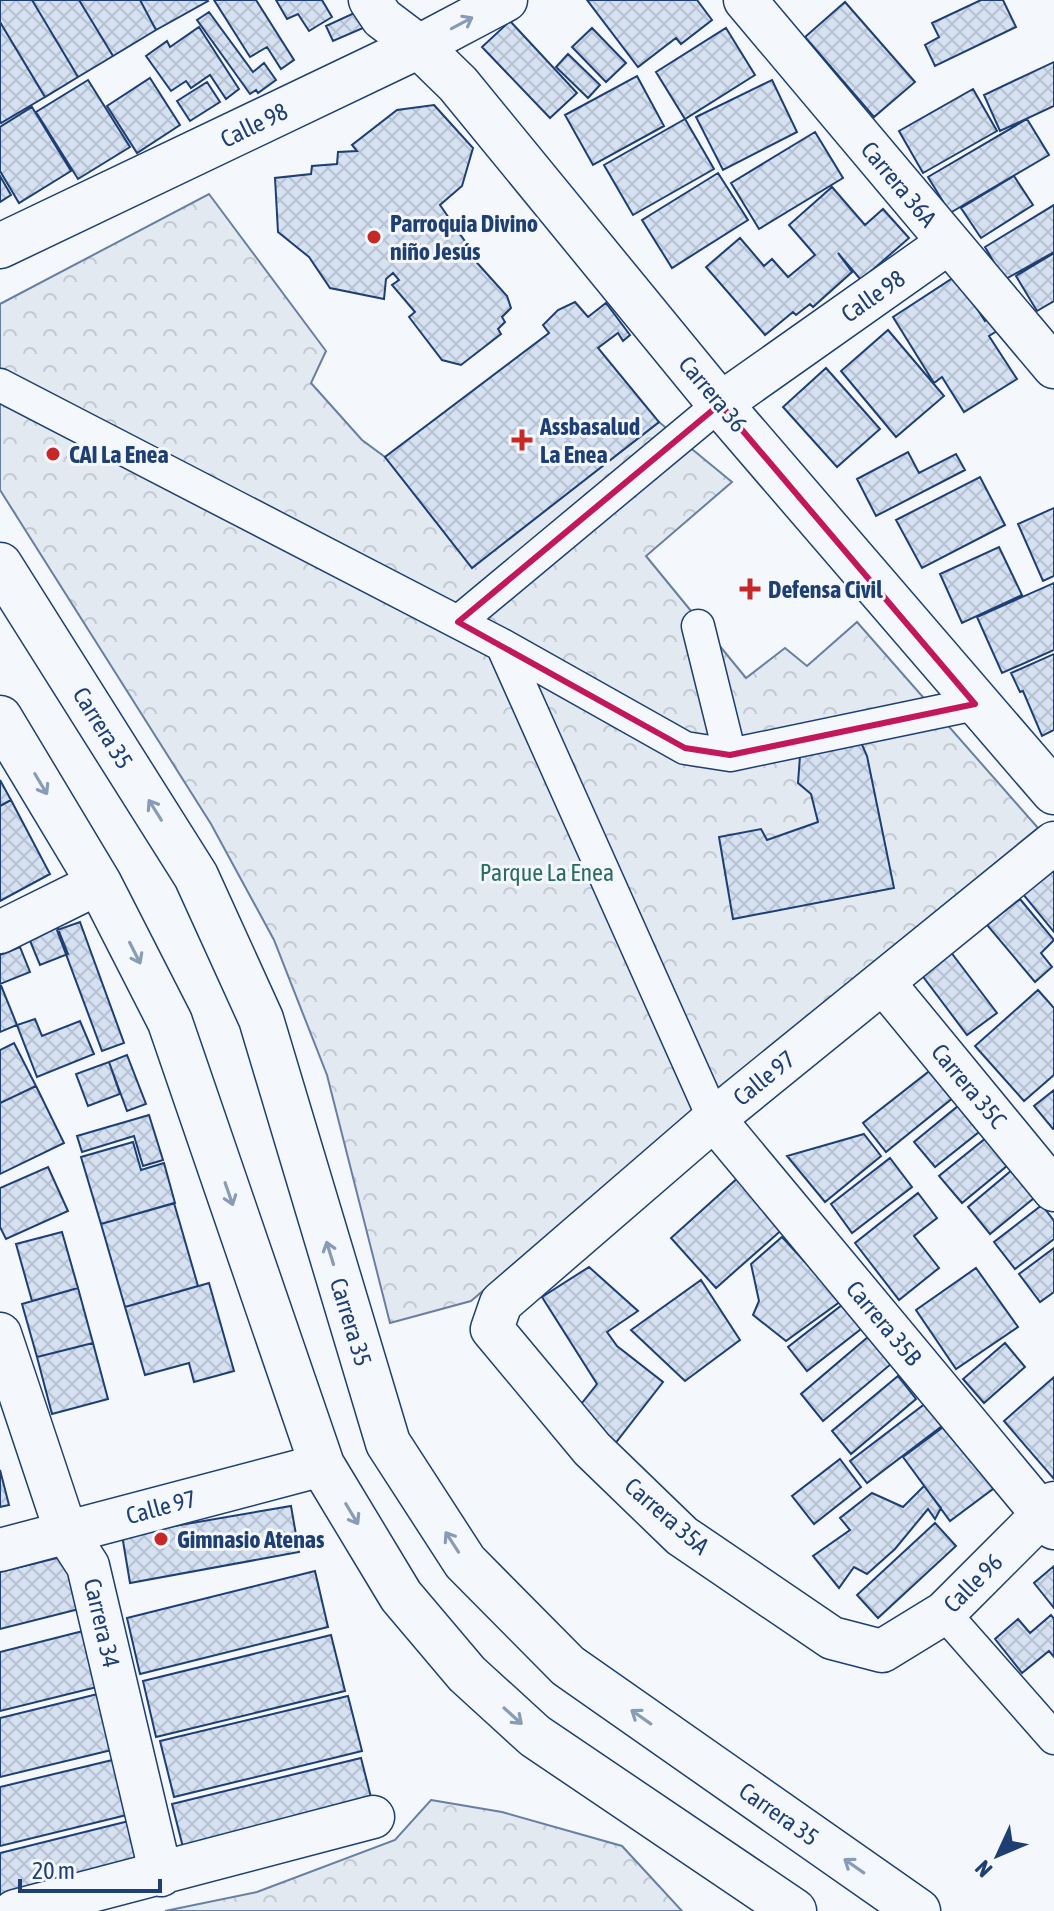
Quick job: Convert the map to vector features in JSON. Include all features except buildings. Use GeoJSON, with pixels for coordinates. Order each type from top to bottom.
{"type":"FeatureCollection","features":[{"type":"Feature","properties":{"kind":"street","name":"Carrera 36"},"geometry":{"type":"LineString","coordinates":[[370,0],[382,18],[419,46],[458,84],[720,404],[975,704],[1054,792]]}},
{"type":"Feature","properties":{"kind":"street","name":"Calle 98"},"geometry":{"type":"LineString","coordinates":[[0,246],[419,46],[506,0]]}},
{"type":"Feature","properties":{"kind":"street","name":"Carrera 36A"},"geometry":{"type":"LineString","coordinates":[[745,0],[1054,367]]}},
{"type":"Feature","properties":{"kind":"street","name":"Calle 98"},"geometry":{"type":"LineString","coordinates":[[720,404],[948,243]]}},
{"type":"Feature","properties":{"kind":"street"},"geometry":{"type":"LineString","coordinates":[[0,385],[502,645],[685,748],[730,755],[975,704]]}},
{"type":"Feature","properties":{"kind":"street"},"geometry":{"type":"LineString","coordinates":[[458,622],[720,404]]}},
{"type":"Feature","properties":{"kind":"street","name":"Carrera 35"},"geometry":{"type":"LineString","coordinates":[[0,565],[196,876],[261,1019],[388,1443],[465,1562],[568,1666],[918,1911]]}},
{"type":"Feature","properties":{"kind":"street"},"geometry":{"type":"LineString","coordinates":[[698,626],[730,755]]}},
{"type":"Feature","properties":{"kind":"street"},"geometry":{"type":"LineString","coordinates":[[502,645],[714,1119]]}},
{"type":"Feature","properties":{"kind":"street"},"geometry":{"type":"LineString","coordinates":[[0,718],[99,883],[170,1022],[322,1465],[401,1596],[467,1674],[535,1736],[794,1911]]}},
{"type":"Feature","properties":{"kind":"street","name":"Calle 97"},"geometry":{"type":"LineString","coordinates":[[492,1329],[501,1303],[714,1119],[1054,843]]}},
{"type":"Feature","properties":{"kind":"street"},"geometry":{"type":"LineString","coordinates":[[0,932],[99,883]]}},
{"type":"Feature","properties":{"kind":"street","name":"Carrera 35C"},"geometry":{"type":"LineString","coordinates":[[883,982],[1054,1190]]}},
{"type":"Feature","properties":{"kind":"street","name":"Carrera 35B"},"geometry":{"type":"LineString","coordinates":[[714,1119],[1050,1515]]}},
{"type":"Feature","properties":{"kind":"street","name":"Carrera 35A"},"geometry":{"type":"LineString","coordinates":[[492,1329],[592,1449],[682,1536],[832,1638],[882,1651]]}},
{"type":"Feature","properties":{"kind":"street","name":"Carrera 34"},"geometry":{"type":"LineString","coordinates":[[0,1334],[66,1532],[88,1566],[161,1875]]}},
{"type":"Feature","properties":{"kind":"street","name":"Calle 97"},"geometry":{"type":"LineString","coordinates":[[0,1550],[322,1465]]}},
{"type":"Feature","properties":{"kind":"street","name":"Calle 96"},"geometry":{"type":"LineString","coordinates":[[882,1651],[944,1613],[1050,1515]]}},
{"type":"Feature","properties":{"kind":"street"},"geometry":{"type":"LineString","coordinates":[[944,1613],[1054,1738]]}},
{"type":"Feature","properties":{"kind":"street"},"geometry":{"type":"LineString","coordinates":[[15,1911],[373,1817]]}},
{"type":"Feature","properties":{"kind":"highlighted area"},"geometry":{"type":"Polygon","coordinates":[[[720,404],[975,704],[730,755],[685,748],[458,622],[720,404]]]}},
{"type":"Feature","properties":{"kind":"green space","name":"Parque La Enea"},"geometry":{"type":"Polygon","coordinates":[[[209,194],[326,351],[311,383],[362,440],[385,457],[472,567],[659,422],[732,482],[646,556],[746,678],[785,648],[807,666],[857,622],[1038,828],[666,1134],[471,1301],[390,1323],[327,1075],[274,940],[211,824],[0,490],[0,304],[209,194]]]}},
{"type":"Feature","properties":{"kind":"green space"},"geometry":{"type":"Polygon","coordinates":[[[431,1800],[502,1812],[622,1846],[682,1911],[165,1911],[257,1892],[395,1840],[431,1800]]]}},
{"type":"Feature","properties":{"kind":"place","name":"Parroquia Divino niño Jesús"},"geometry":{"type":"Point","coordinates":[374,237]}},
{"type":"Feature","properties":{"kind":"place","name":"Assbasalud La Enea"},"geometry":{"type":"Point","coordinates":[522,440]}},
{"type":"Feature","properties":{"kind":"place","name":"CAI La Enea"},"geometry":{"type":"Point","coordinates":[53,454]}},
{"type":"Feature","properties":{"kind":"place","name":"Defensa Civil"},"geometry":{"type":"Point","coordinates":[750,589]}},
{"type":"Feature","properties":{"kind":"place","name":"Gimnasio Atenas"},"geometry":{"type":"Point","coordinates":[161,1539]}}]}
